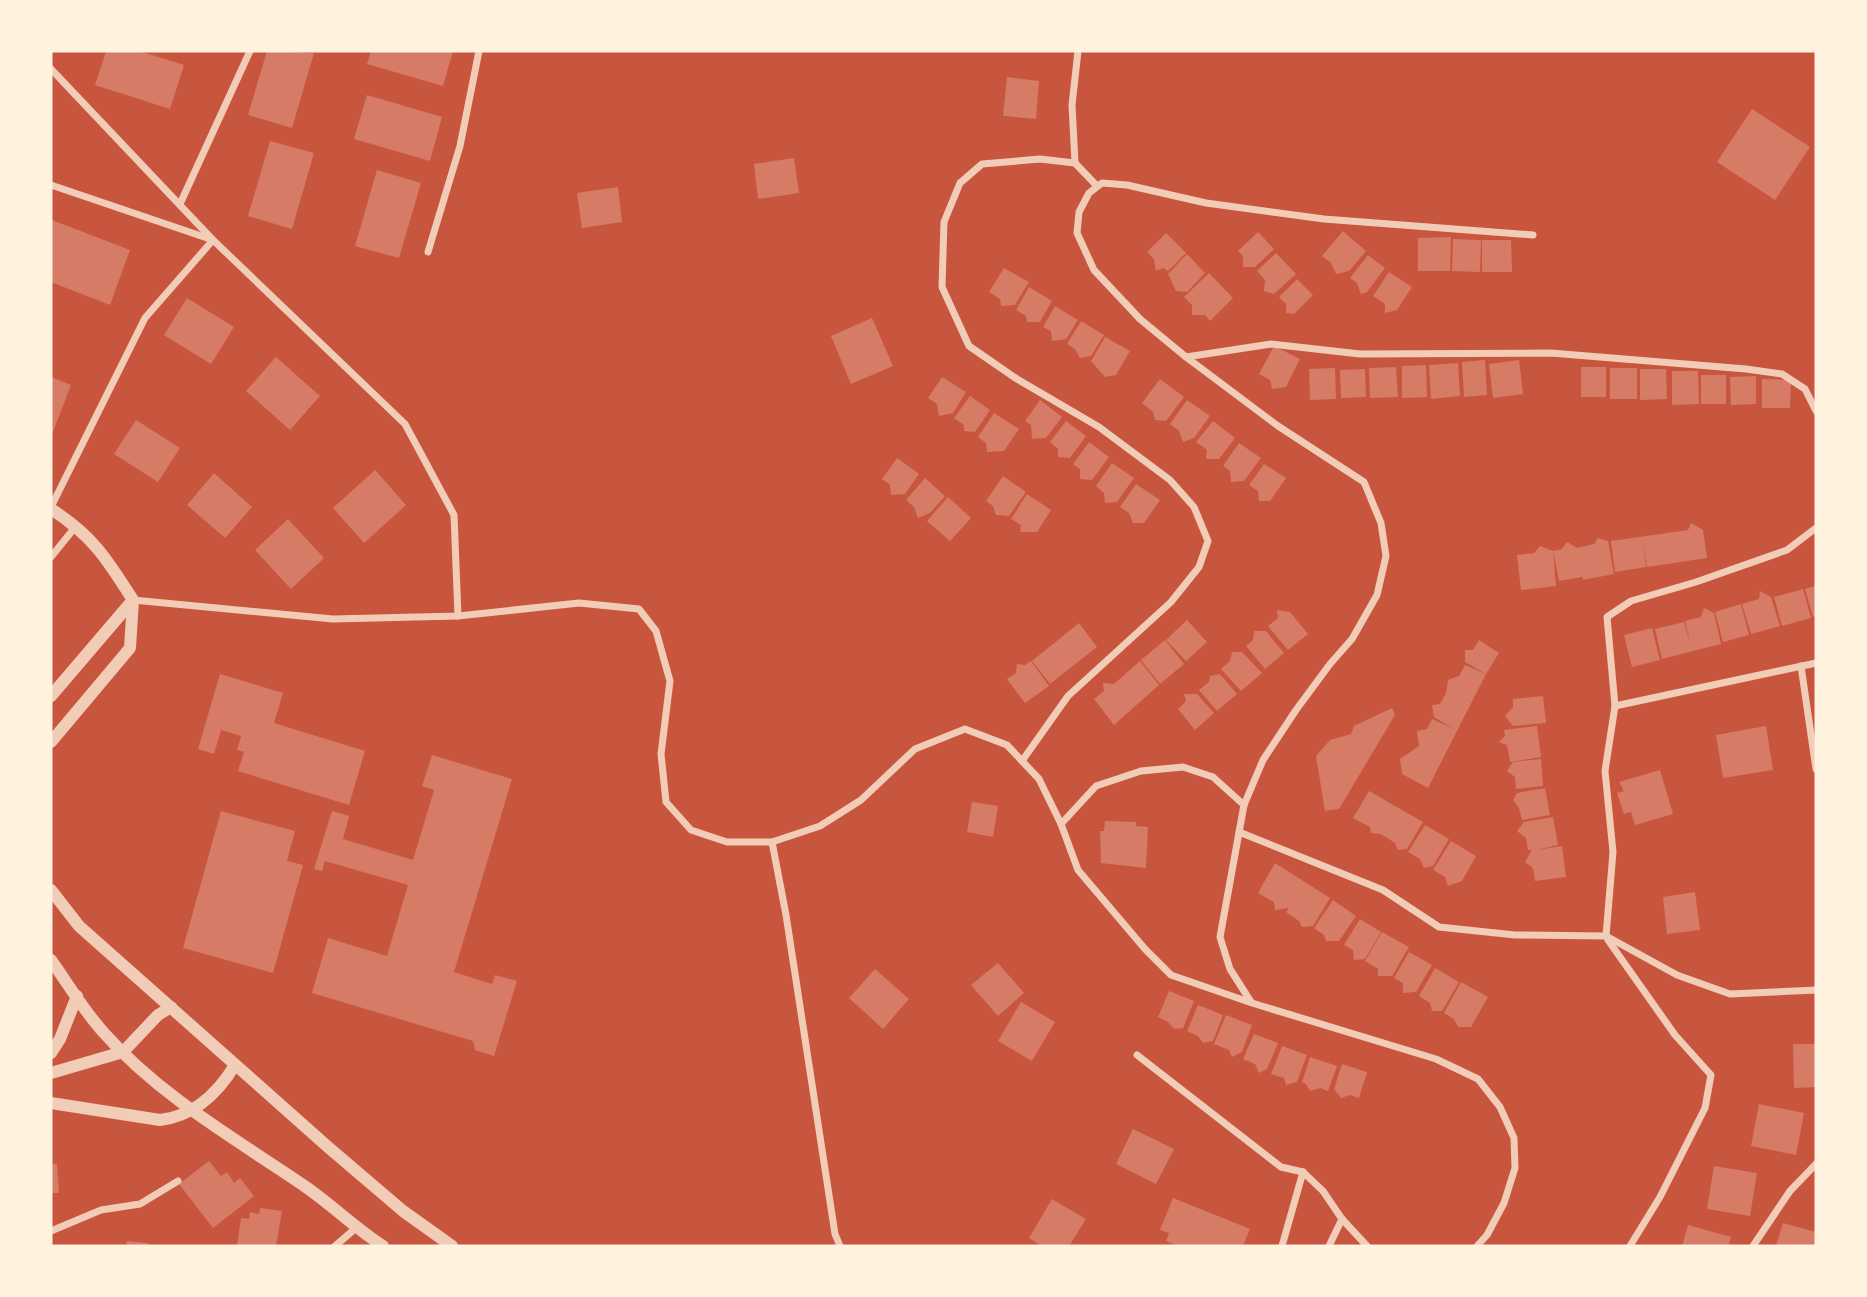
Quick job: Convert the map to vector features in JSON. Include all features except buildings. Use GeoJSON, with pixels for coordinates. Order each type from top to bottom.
{"type":"FeatureCollection","features":[{"type":"Feature","properties":{"kind":"street"},"geometry":{"type":"LineString","coordinates":[[180,204],[250,51]]}},
{"type":"Feature","properties":{"kind":"street"},"geometry":{"type":"LineString","coordinates":[[428,252],[460,146],[479,51]]}},
{"type":"Feature","properties":{"kind":"street"},"geometry":{"type":"LineString","coordinates":[[1079,51],[1072,105],[1075,163],[1097,187]]}},
{"type":"Feature","properties":{"kind":"street"},"geometry":{"type":"LineString","coordinates":[[51,69],[214,240],[405,424],[454,516],[458,616]]}},
{"type":"Feature","properties":{"kind":"street"},"geometry":{"type":"LineString","coordinates":[[1022,761],[1068,696],[1171,602],[1199,567],[1208,541],[1194,507],[1170,480],[1099,427],[1017,379],[969,346],[942,287],[944,222],[960,183],[982,164],[1040,159],[1075,163]]}},
{"type":"Feature","properties":{"kind":"street"},"geometry":{"type":"LineString","coordinates":[[1252,1003],[1230,969],[1220,937],[1244,805],[1263,760],[1310,692],[1352,639],[1377,595],[1386,556],[1381,523],[1364,482],[1278,426],[1186,358],[1140,319],[1094,270],[1077,233],[1079,212],[1089,193],[1102,183],[1127,185],[1206,204],[1325,219],[1533,235]]}},
{"type":"Feature","properties":{"kind":"street"},"geometry":{"type":"LineString","coordinates":[[51,185],[214,240]]}},
{"type":"Feature","properties":{"kind":"street"},"geometry":{"type":"LineString","coordinates":[[51,742],[130,648],[133,600],[108,559],[76,525],[51,508],[145,317],[214,240]]}},
{"type":"Feature","properties":{"kind":"street"},"geometry":{"type":"LineString","coordinates":[[1186,358],[1270,344],[1360,354],[1551,353],[1746,369],[1782,374],[1805,389],[1816,411]]}},
{"type":"Feature","properties":{"kind":"street"},"geometry":{"type":"LineString","coordinates":[[51,558],[76,525]]}},
{"type":"Feature","properties":{"kind":"street"},"geometry":{"type":"LineString","coordinates":[[1630,1246],[1660,1196],[1704,1108],[1711,1075],[1675,1035],[1606,936],[1613,852],[1605,771],[1615,706],[1607,617],[1631,601],[1696,582],[1787,550],[1816,528]]}},
{"type":"Feature","properties":{"kind":"street"},"geometry":{"type":"LineString","coordinates":[[133,600],[333,619],[458,616],[579,603],[639,610],[656,631],[670,681],[661,754],[666,802],[691,830],[727,842],[772,842],[820,826],[861,800],[915,749],[965,729],[1007,745],[1040,779],[1078,870],[1145,949],[1171,975],[1252,1003],[1436,1059],[1478,1079],[1500,1107],[1514,1138],[1515,1168],[1504,1203],[1487,1235],[1477,1246]]}},
{"type":"Feature","properties":{"kind":"street"},"geometry":{"type":"LineString","coordinates":[[51,696],[133,600]]}},
{"type":"Feature","properties":{"kind":"street"},"geometry":{"type":"LineString","coordinates":[[1615,706],[1816,663]]}},
{"type":"Feature","properties":{"kind":"street"},"geometry":{"type":"LineString","coordinates":[[1801,666],[1816,769]]}},
{"type":"Feature","properties":{"kind":"street"},"geometry":{"type":"LineString","coordinates":[[1061,824],[1096,786],[1141,771],[1184,768],[1213,777],[1244,805]]}},
{"type":"Feature","properties":{"kind":"street"},"geometry":{"type":"LineString","coordinates":[[1239,832],[1383,890],[1439,927],[1515,934],[1606,936],[1677,975],[1730,994],[1816,990]]}},
{"type":"Feature","properties":{"kind":"street"},"geometry":{"type":"LineString","coordinates":[[772,842],[786,915],[835,1234],[840,1246]]}},
{"type":"Feature","properties":{"kind":"street"},"geometry":{"type":"LineString","coordinates":[[51,890],[79,926],[394,1203],[452,1246]]}},
{"type":"Feature","properties":{"kind":"street"},"geometry":{"type":"LineString","coordinates":[[51,960],[103,1032],[159,1087],[240,1145],[304,1185],[356,1228],[383,1246]]}},
{"type":"Feature","properties":{"kind":"street"},"geometry":{"type":"LineString","coordinates":[[51,1053],[60,1039],[77,996]]}},
{"type":"Feature","properties":{"kind":"street"},"geometry":{"type":"LineString","coordinates":[[51,1073],[123,1052],[158,1015],[171,1007]]}},
{"type":"Feature","properties":{"kind":"street"},"geometry":{"type":"LineString","coordinates":[[1137,1055],[1281,1167],[1303,1172],[1367,1246]]}},
{"type":"Feature","properties":{"kind":"street"},"geometry":{"type":"LineString","coordinates":[[51,1104],[160,1120],[172,1118],[209,1100],[236,1065]]}},
{"type":"Feature","properties":{"kind":"street"},"geometry":{"type":"LineString","coordinates":[[1753,1246],[1790,1191],[1816,1164]]}},
{"type":"Feature","properties":{"kind":"street"},"geometry":{"type":"LineString","coordinates":[[1282,1246],[1303,1172]]}},
{"type":"Feature","properties":{"kind":"street"},"geometry":{"type":"LineString","coordinates":[[51,1231],[101,1210],[140,1204],[178,1181]]}},
{"type":"Feature","properties":{"kind":"street"},"geometry":{"type":"LineString","coordinates":[[1329,1246],[1342,1219]]}},
{"type":"Feature","properties":{"kind":"street"},"geometry":{"type":"LineString","coordinates":[[335,1246],[356,1228]]}}]}
